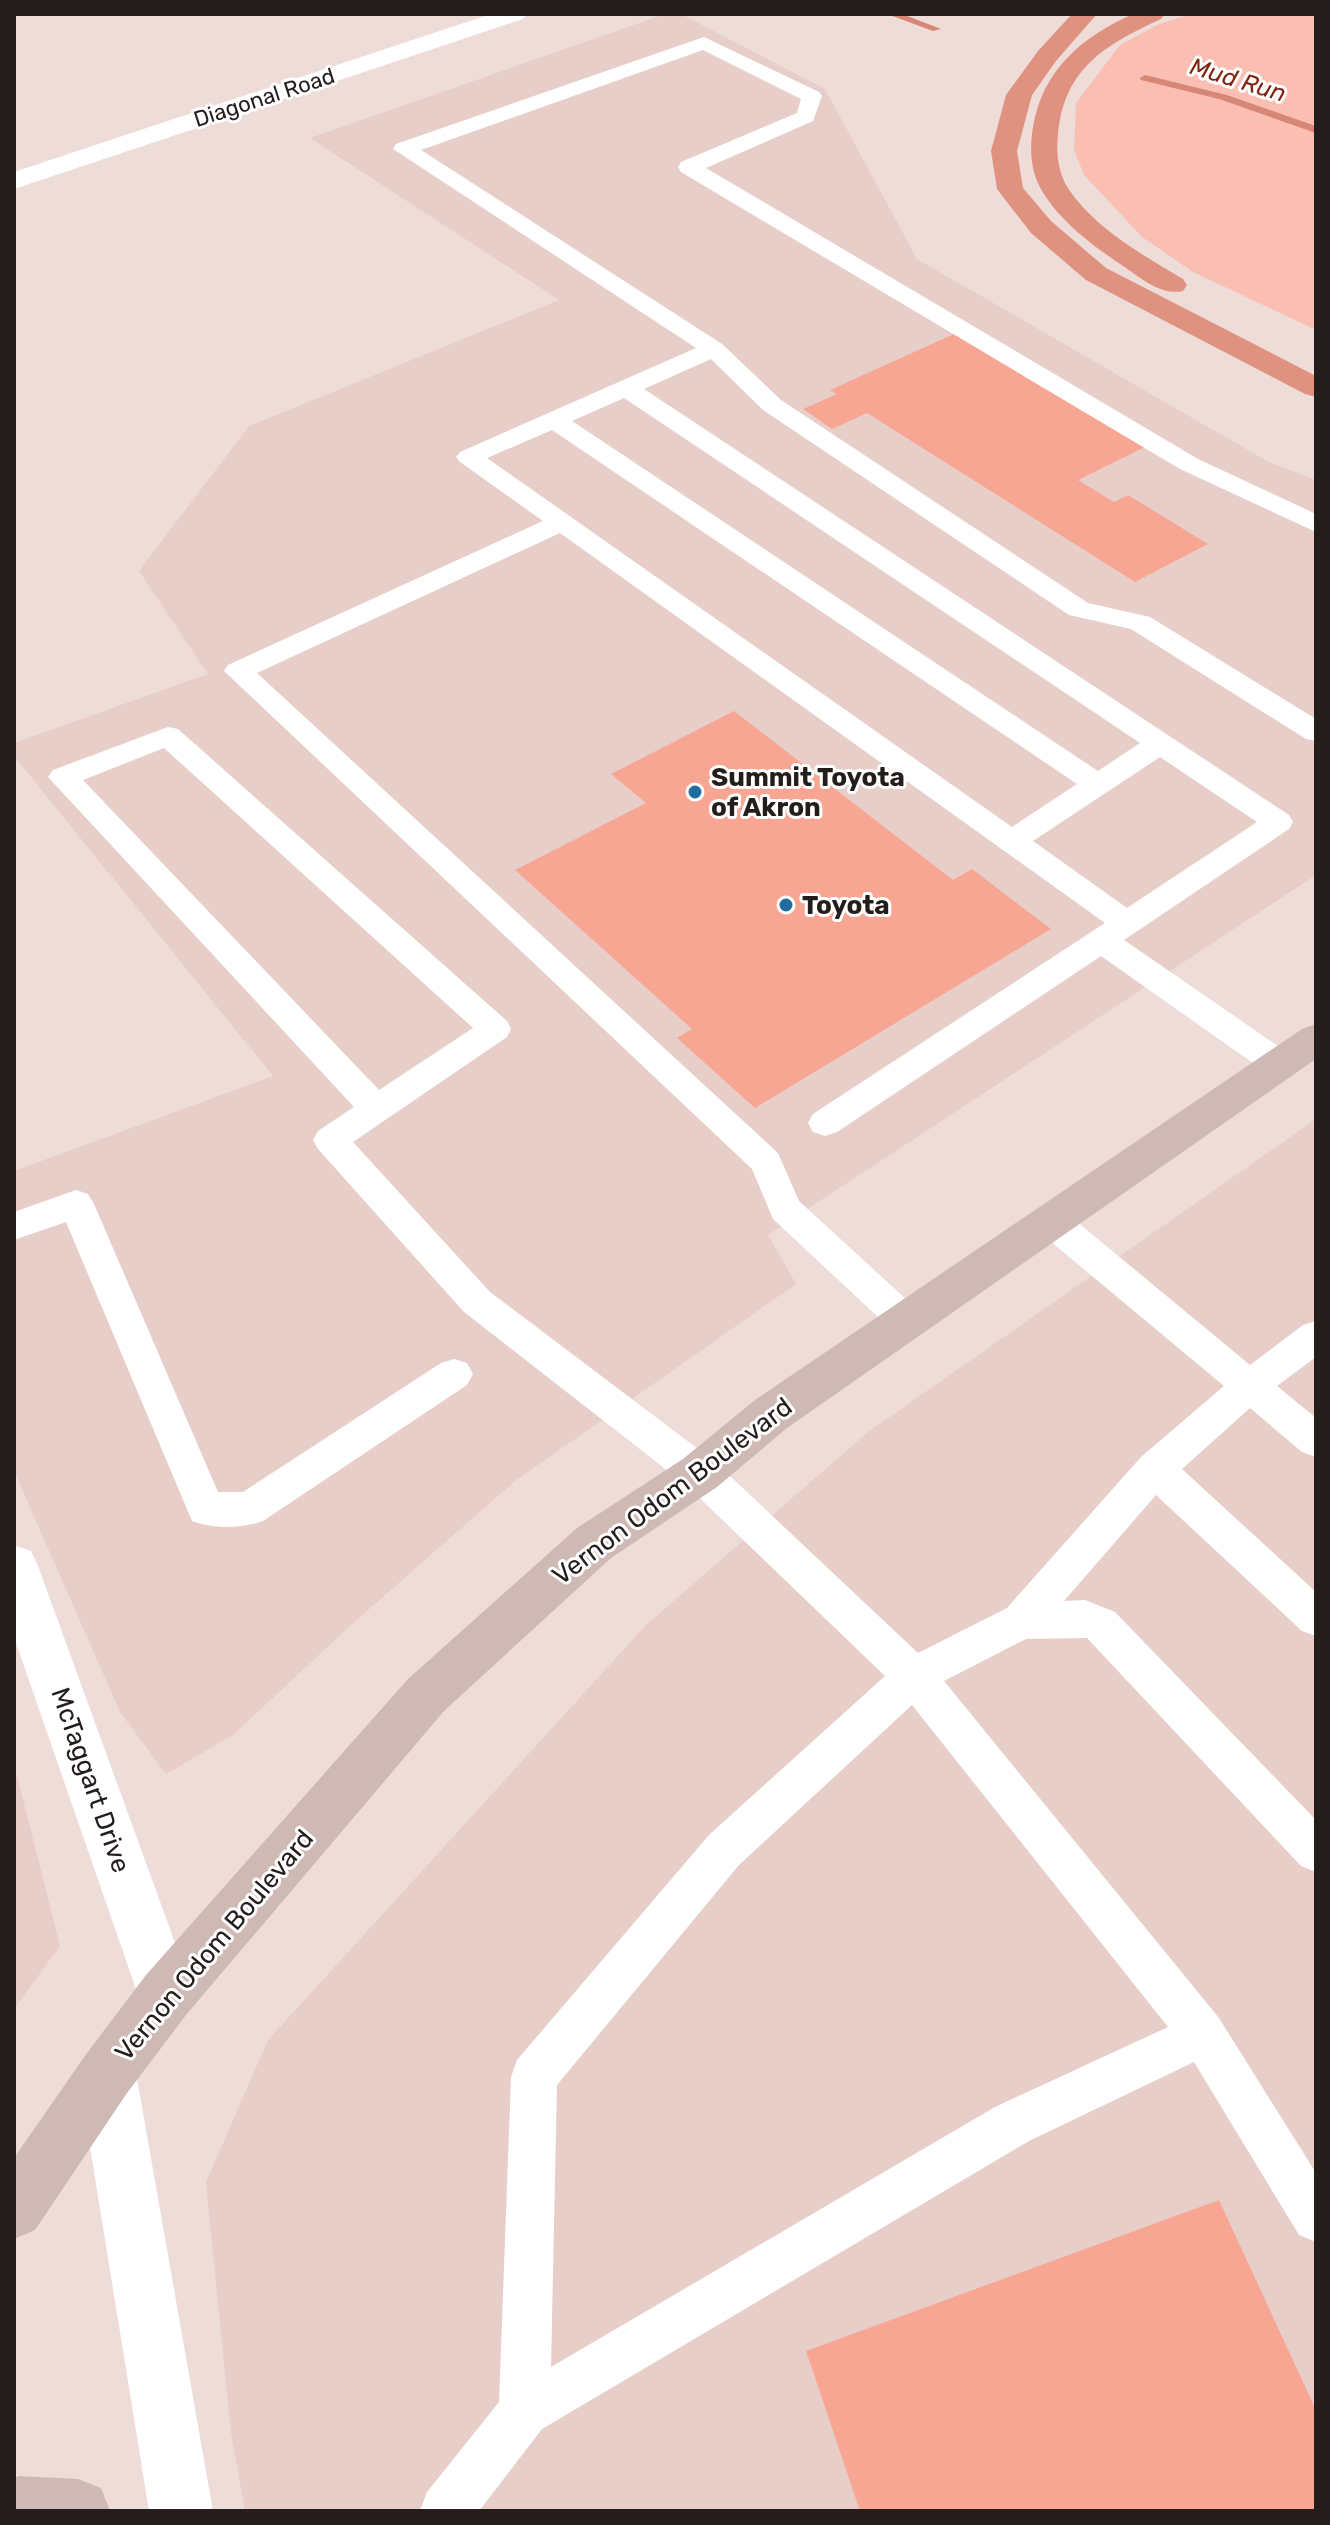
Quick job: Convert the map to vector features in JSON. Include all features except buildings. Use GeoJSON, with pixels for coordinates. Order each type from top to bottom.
{"type":"FeatureCollection","features":[{"type":"Feature","properties":{"kind":"highway"},"geometry":{"type":"LineString","coordinates":[[1085,14],[1047,56],[1019,95],[1004,151],[1010,189],[1041,227],[1096,274],[1316,388]]}},
{"type":"Feature","properties":{"kind":"highway"},"geometry":{"type":"LineString","coordinates":[[1153,14],[1093,44],[1065,70],[1051,95],[1042,154],[1057,193],[1088,226],[1129,259],[1195,296]]}},
{"type":"Feature","properties":{"kind":"main road","name":"Vernon Odom Boulevard"},"geometry":{"type":"LineString","coordinates":[[14,2209],[107,2073],[166,1995],[426,1695],[594,1543],[700,1473],[771,1414],[1316,1039]]}},
{"type":"Feature","properties":{"kind":"main road"},"geometry":{"type":"LineString","coordinates":[[14,2511],[19,2508],[78,2511]]}},
{"type":"Feature","properties":{"kind":"street","name":"Diagonal Road"},"geometry":{"type":"LineString","coordinates":[[14,181],[515,14]]}},
{"type":"Feature","properties":{"kind":"street","name":"McTaggart Drive"},"geometry":{"type":"LineString","coordinates":[[14,1566],[166,1995]]}},
{"type":"Feature","properties":{"kind":"street"},"geometry":{"type":"LineString","coordinates":[[107,2073],[181,2511]]}},
{"type":"Feature","properties":{"kind":"lane"},"geometry":{"type":"LineString","coordinates":[[1316,524],[1189,464],[689,167],[806,117],[812,96],[704,43],[404,149],[714,349],[772,405],[1079,609],[1140,623],[1316,732]]}},
{"type":"Feature","properties":{"kind":"lane"},"geometry":{"type":"LineString","coordinates":[[714,349],[469,457],[1012,841],[1114,931],[1279,1064]]}},
{"type":"Feature","properties":{"kind":"lane"},"geometry":{"type":"LineString","coordinates":[[626,388],[1278,822],[825,1123]]}},
{"type":"Feature","properties":{"kind":"lane"},"geometry":{"type":"LineString","coordinates":[[554,420],[1097,784]]}},
{"type":"Feature","properties":{"kind":"lane"},"geometry":{"type":"LineString","coordinates":[[561,523],[238,671],[766,1162],[785,1209],[906,1321]]}},
{"type":"Feature","properties":{"kind":"lane"},"geometry":{"type":"LineString","coordinates":[[376,1108],[63,777],[168,736],[495,1029],[330,1140],[477,1302],[700,1473],[914,1676],[1203,2034],[1316,2218]]}},
{"type":"Feature","properties":{"kind":"lane"},"geometry":{"type":"LineString","coordinates":[[1012,841],[1159,744]]}},
{"type":"Feature","properties":{"kind":"lane"},"geometry":{"type":"LineString","coordinates":[[14,1226],[76,1204],[206,1509],[249,1509],[454,1374]]}},
{"type":"Feature","properties":{"kind":"lane"},"geometry":{"type":"LineString","coordinates":[[1051,1221],[1316,1441]]}},
{"type":"Feature","properties":{"kind":"lane"},"geometry":{"type":"LineString","coordinates":[[524,2411],[534,2077],[724,1850],[914,1676],[1021,1621],[1155,1469],[1251,1385],[1316,1336]]}},
{"type":"Feature","properties":{"kind":"lane"},"geometry":{"type":"LineString","coordinates":[[1155,1469],[1316,1618]]}},
{"type":"Feature","properties":{"kind":"lane"},"geometry":{"type":"LineString","coordinates":[[1021,1621],[1085,1618],[1101,1625],[1316,1851]]}},
{"type":"Feature","properties":{"kind":"lane"},"geometry":{"type":"LineString","coordinates":[[446,2511],[524,2411],[1012,2124],[1203,2034]]}},
{"type":"Feature","properties":{"kind":"shaded area"},"geometry":{"type":"Polygon","coordinates":[[[665,14],[681,14],[825,89],[917,259],[1267,461],[1316,480],[1316,875],[768,1235],[796,1284],[515,1481],[351,1625],[233,1735],[166,1774],[120,1712],[14,1471],[14,1171],[273,1076],[14,756],[14,743],[208,674],[139,571],[249,426],[559,300],[310,138],[665,14]]]}},
{"type":"Feature","properties":{"kind":"shaded area"},"geometry":{"type":"Polygon","coordinates":[[[1190,14],[1316,14],[1316,330],[1193,272],[1142,237],[1084,175],[1074,150],[1076,103],[1120,45],[1157,25],[1190,14]]]}},
{"type":"Feature","properties":{"kind":"shaded area"},"geometry":{"type":"Polygon","coordinates":[[[1316,1119],[1316,2511],[245,2511],[231,2433],[206,2182],[268,2040],[646,1625],[868,1432],[1316,1119]]]}},
{"type":"Feature","properties":{"kind":"shaded area"},"geometry":{"type":"Polygon","coordinates":[[[14,1764],[60,1946],[14,2009],[14,1764]]]}},
{"type":"Feature","properties":{"kind":"waterway","name":"Mud Run"},"geometry":{"type":"LineString","coordinates":[[892,14],[936,29]]}},
{"type":"Feature","properties":{"kind":"waterway","name":"Mud Run"},"geometry":{"type":"LineString","coordinates":[[1145,78],[1223,97],[1316,130]]}},
{"type":"Feature","properties":{"kind":"place","name":"Summit Toyota of Akron"},"geometry":{"type":"Point","coordinates":[695,792]}},
{"type":"Feature","properties":{"kind":"place","name":"Toyota"},"geometry":{"type":"Point","coordinates":[786,905]}}]}
